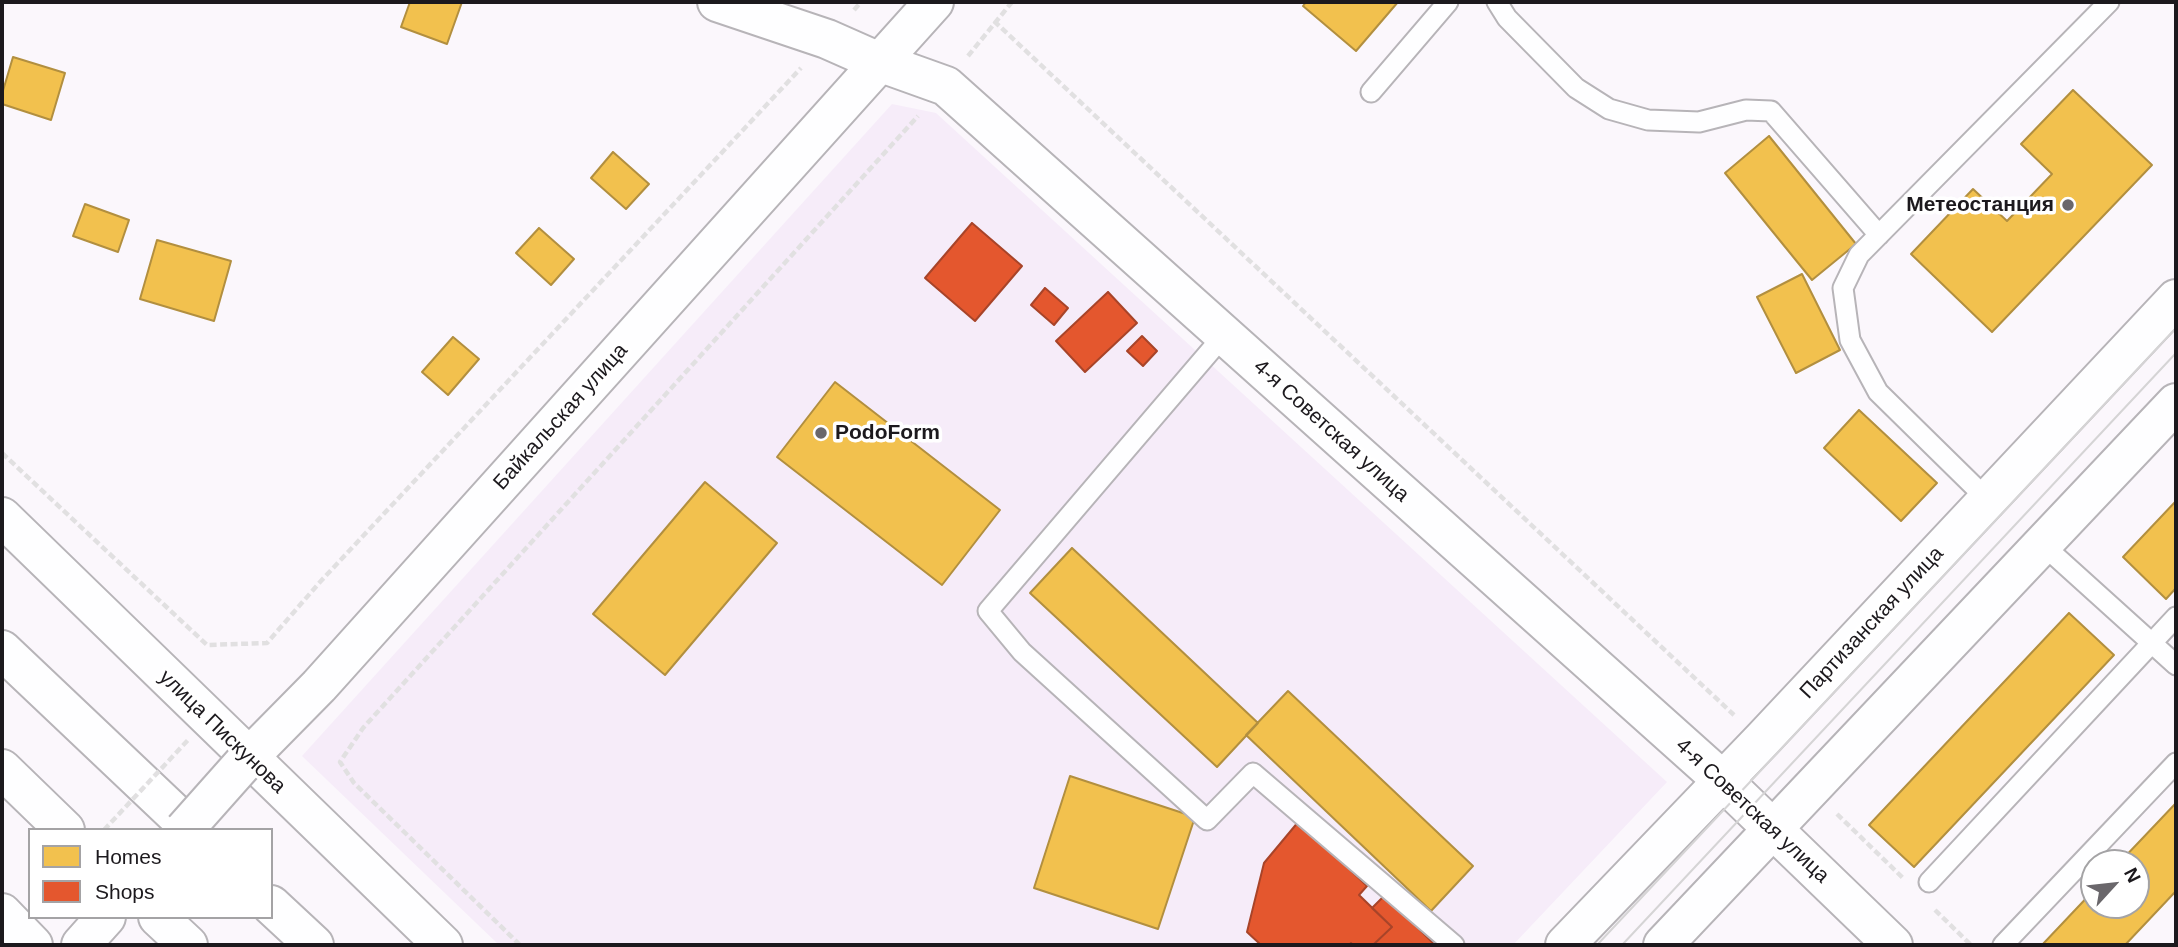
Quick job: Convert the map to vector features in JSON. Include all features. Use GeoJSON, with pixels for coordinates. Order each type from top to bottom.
{"type":"FeatureCollection","features":[{"type":"Feature","properties":{"kind":"street","name":"4-я Советская улица"},"geometry":{"type":"LineString","coordinates":[[717,2],[827,39],[879,62],[946,86],[1721,780],[1893,945]]}},
{"type":"Feature","properties":{"kind":"street","name":"Байкальская улица"},"geometry":{"type":"LineString","coordinates":[[186,828],[248,758],[319,686],[934,2]]}},
{"type":"Feature","properties":{"kind":"street","name":"Партизанская улица"},"geometry":{"type":"LineString","coordinates":[[1566,945],[2176,299]]}},
{"type":"Feature","properties":{"kind":"street"},"geometry":{"type":"LineString","coordinates":[[1663,945],[2176,403]]}},
{"type":"Feature","properties":{"kind":"street","name":"улица Пискунова"},"geometry":{"type":"LineString","coordinates":[[2,517],[443,945]]}},
{"type":"Feature","properties":{"kind":"street"},"geometry":{"type":"LineString","coordinates":[[2,650],[190,828]]}},
{"type":"Feature","properties":{"kind":"street"},"geometry":{"type":"LineString","coordinates":[[2,769],[63,828]]}},
{"type":"Feature","properties":{"kind":"street"},"geometry":{"type":"LineString","coordinates":[[273,907],[314,945]]}},
{"type":"Feature","properties":{"kind":"street"},"geometry":{"type":"LineString","coordinates":[[2,913],[33,945]]}},
{"type":"Feature","properties":{"kind":"street"},"geometry":{"type":"LineString","coordinates":[[81,945],[104,919]]}},
{"type":"Feature","properties":{"kind":"street"},"geometry":{"type":"LineString","coordinates":[[160,919],[188,945]]}},
{"type":"Feature","properties":{"kind":"lane"},"geometry":{"type":"LineString","coordinates":[[1371,92],[1448,2]]}},
{"type":"Feature","properties":{"kind":"lane"},"geometry":{"type":"LineString","coordinates":[[1497,2],[1507,18],[1576,88],[1609,109],[1648,120],[1699,122],[1746,110],[1771,111],[1879,235]]}},
{"type":"Feature","properties":{"kind":"lane"},"geometry":{"type":"LineString","coordinates":[[1988,500],[1878,392],[1850,340],[1843,288],[1859,255],[2109,2]]}},
{"type":"Feature","properties":{"kind":"lane"},"geometry":{"type":"LineString","coordinates":[[1224,335],[988,611],[1022,652],[1207,820],[1253,773],[1454,945]]}},
{"type":"Feature","properties":{"kind":"lane"},"geometry":{"type":"LineString","coordinates":[[2042,544],[2176,665]]}},
{"type":"Feature","properties":{"kind":"lane"},"geometry":{"type":"LineString","coordinates":[[1921,885],[2176,617]]}},
{"type":"Feature","properties":{"kind":"lane"},"geometry":{"type":"LineString","coordinates":[[2003,945],[2176,763]]}},
{"type":"Feature","properties":{"kind":"path"},"geometry":{"type":"LineString","coordinates":[[2,453],[206,645],[267,643],[320,582],[862,2]]}},
{"type":"Feature","properties":{"kind":"path"},"geometry":{"type":"LineString","coordinates":[[520,945],[354,783],[340,762],[363,728],[946,86],[1012,2]]}},
{"type":"Feature","properties":{"kind":"path"},"geometry":{"type":"LineString","coordinates":[[995,21],[1742,723]]}},
{"type":"Feature","properties":{"kind":"path"},"geometry":{"type":"LineString","coordinates":[[106,828],[188,740]]}},
{"type":"Feature","properties":{"kind":"path"},"geometry":{"type":"LineString","coordinates":[[1836,813],[1921,885]]}},
{"type":"Feature","properties":{"kind":"path"},"geometry":{"type":"LineString","coordinates":[[1932,907],[1970,945]]}},
{"type":"Feature","properties":{"kind":"shaded area"},"geometry":{"type":"Polygon","coordinates":[[[892,104],[936,113],[1667,782],[1513,945],[499,945],[302,756],[892,104]]]}},
{"type":"Feature","properties":{"kind":"building: Homes"},"geometry":{"type":"Polygon","coordinates":[[[410,2],[462,2],[447,44],[401,27],[410,2]]]}},
{"type":"Feature","properties":{"kind":"building: Homes"},"geometry":{"type":"Polygon","coordinates":[[[1306,2],[1398,2],[1356,51],[1303,6],[1306,2]]]}},
{"type":"Feature","properties":{"kind":"building: Homes"},"geometry":{"type":"Polygon","coordinates":[[[13,57],[65,73],[51,120],[2,104],[2,94],[13,57]]]}},
{"type":"Feature","properties":{"kind":"building: Homes","name":"Метеостанция"},"geometry":{"type":"Polygon","coordinates":[[[2073,90],[2152,165],[1992,332],[1911,254],[1973,189],[2007,221],[2052,174],[2021,144],[2073,90]]]}},
{"type":"Feature","properties":{"kind":"building: Homes"},"geometry":{"type":"Polygon","coordinates":[[[1769,136],[1856,244],[1812,280],[1725,173],[1769,136]]]}},
{"type":"Feature","properties":{"kind":"building: Homes"},"geometry":{"type":"Polygon","coordinates":[[[613,152],[649,184],[626,209],[591,178],[613,152]]]}},
{"type":"Feature","properties":{"kind":"building: Homes"},"geometry":{"type":"Polygon","coordinates":[[[85,204],[129,220],[118,252],[73,236],[85,204]]]}},
{"type":"Feature","properties":{"kind":"building: Homes"},"geometry":{"type":"Polygon","coordinates":[[[539,228],[574,259],[551,285],[516,253],[539,228]]]}},
{"type":"Feature","properties":{"kind":"building: Homes"},"geometry":{"type":"Polygon","coordinates":[[[157,240],[231,261],[214,321],[140,299],[157,240]]]}},
{"type":"Feature","properties":{"kind":"building: Homes"},"geometry":{"type":"Polygon","coordinates":[[[1802,274],[1840,350],[1796,373],[1757,297],[1802,274]]]}},
{"type":"Feature","properties":{"kind":"building: Homes"},"geometry":{"type":"Polygon","coordinates":[[[453,337],[479,359],[448,395],[422,372],[453,337]]]}},
{"type":"Feature","properties":{"kind":"building: Homes"},"geometry":{"type":"Polygon","coordinates":[[[835,382],[1000,510],[942,585],[777,457],[835,382]]]}},
{"type":"Feature","properties":{"kind":"building: Homes"},"geometry":{"type":"Polygon","coordinates":[[[1859,410],[1937,483],[1901,521],[1824,448],[1859,410]]]}},
{"type":"Feature","properties":{"kind":"building: Homes"},"geometry":{"type":"Polygon","coordinates":[[[705,482],[777,543],[665,675],[593,614],[705,482]]]}},
{"type":"Feature","properties":{"kind":"building: Homes"},"geometry":{"type":"Polygon","coordinates":[[[2176,501],[2176,588],[2166,599],[2123,557],[2176,501]]]}},
{"type":"Feature","properties":{"kind":"building: Homes"},"geometry":{"type":"Polygon","coordinates":[[[1072,548],[1258,723],[1217,767],[1030,593],[1072,548]]]}},
{"type":"Feature","properties":{"kind":"building: Homes"},"geometry":{"type":"Polygon","coordinates":[[[2069,613],[2114,655],[1914,867],[1869,825],[2069,613]]]}},
{"type":"Feature","properties":{"kind":"building: Homes"},"geometry":{"type":"Polygon","coordinates":[[[1288,691],[1473,866],[1431,911],[1246,735],[1288,691]]]}},
{"type":"Feature","properties":{"kind":"building: Homes"},"geometry":{"type":"Polygon","coordinates":[[[1070,776],[1195,817],[1158,929],[1034,888],[1070,776]]]}},
{"type":"Feature","properties":{"kind":"building: Homes"},"geometry":{"type":"Polygon","coordinates":[[[2176,803],[2176,891],[2150,919],[2150,849],[2132,849],[2176,803]]]}},
{"type":"Feature","properties":{"kind":"building: Homes"},"geometry":{"type":"Polygon","coordinates":[[[2080,905],[2080,919],[2150,919],[2125,945],[2042,945],[2080,905]]]}},
{"type":"Feature","properties":{"kind":"building: Shops"},"geometry":{"type":"Polygon","coordinates":[[[972,223],[1022,266],[975,321],[925,278],[972,223]]]}},
{"type":"Feature","properties":{"kind":"building: Shops"},"geometry":{"type":"Polygon","coordinates":[[[1045,288],[1068,308],[1054,325],[1031,305],[1045,288]]]}},
{"type":"Feature","properties":{"kind":"building: Shops"},"geometry":{"type":"Polygon","coordinates":[[[1108,292],[1137,323],[1085,372],[1056,341],[1108,292]]]}},
{"type":"Feature","properties":{"kind":"building: Shops"},"geometry":{"type":"Polygon","coordinates":[[[1142,336],[1157,351],[1143,366],[1127,351],[1142,336]]]}},
{"type":"Feature","properties":{"kind":"building: Shops"},"geometry":{"type":"Polygon","coordinates":[[[1299,821],[1367,886],[1359,895],[1392,927],[1373,945],[1261,945],[1247,932],[1264,863],[1299,821]]]}},
{"type":"Feature","properties":{"kind":"building: Shops"},"geometry":{"type":"Polygon","coordinates":[[[1385,895],[1435,945],[1373,945],[1392,927],[1372,908],[1385,895]]]}},
{"type":"Feature","properties":{"kind":"tram line"},"geometry":{"type":"LineString","coordinates":[[1597,945],[2176,328]]}},
{"type":"Feature","properties":{"kind":"tram line"},"geometry":{"type":"LineString","coordinates":[[1622,945],[2176,353]]}},
{"type":"Feature","properties":{"kind":"place","name":"Метеостанция"},"geometry":{"type":"Point","coordinates":[2068,205]}},
{"type":"Feature","properties":{"kind":"place","name":"PodoForm"},"geometry":{"type":"Point","coordinates":[821,433]}}]}
